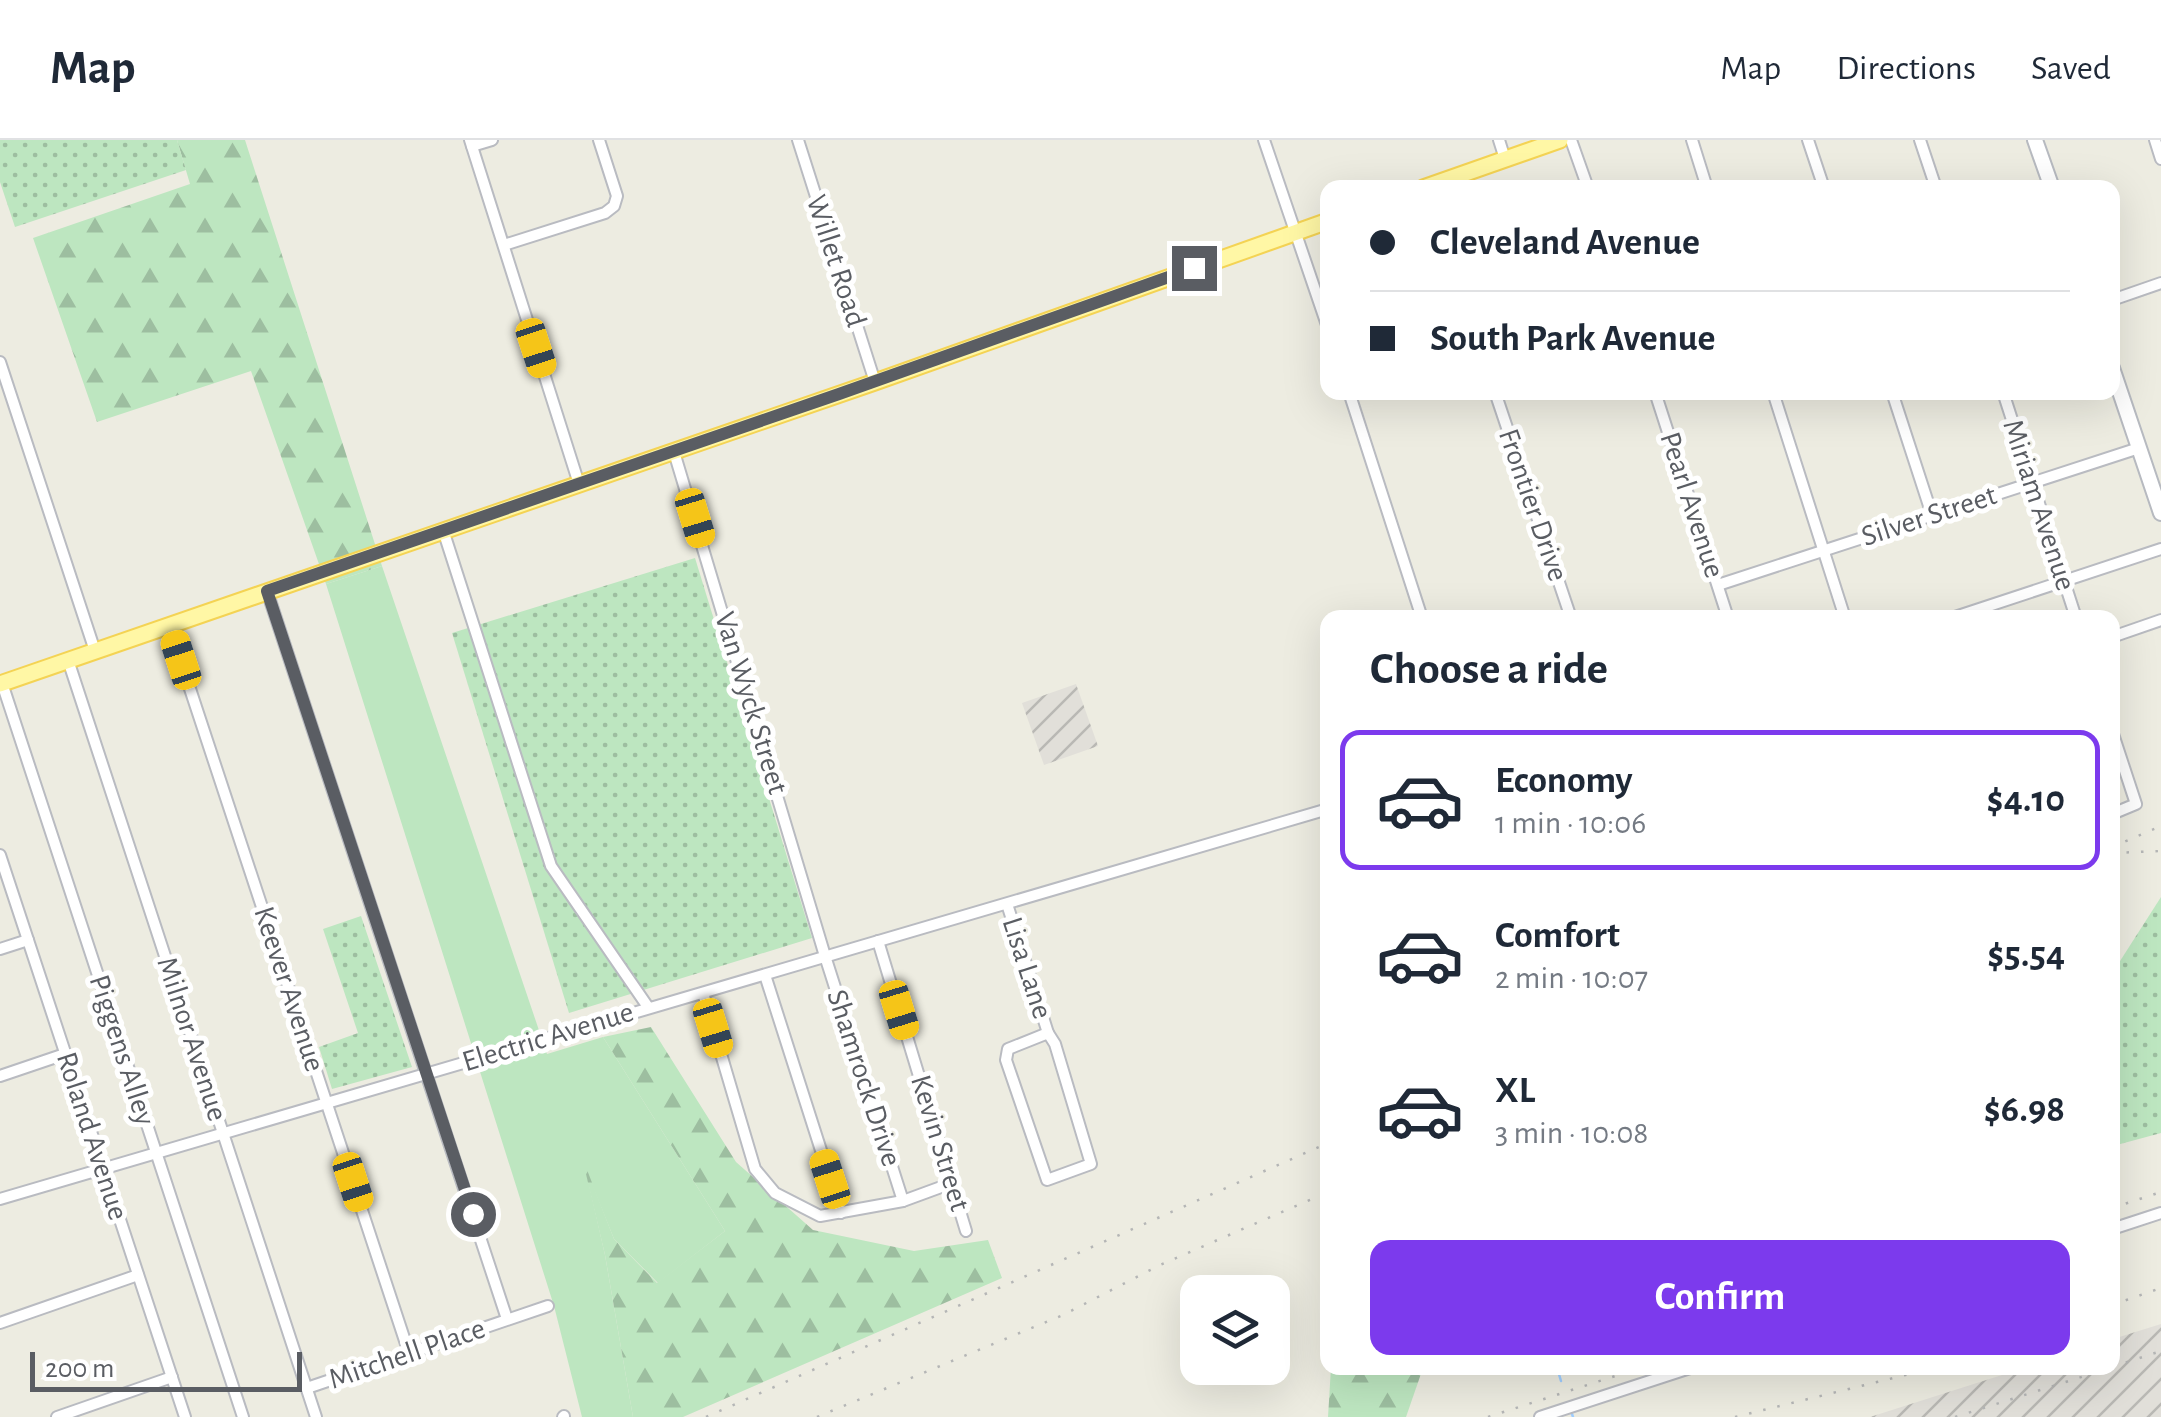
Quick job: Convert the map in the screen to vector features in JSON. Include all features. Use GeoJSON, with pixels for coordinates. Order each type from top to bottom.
{"type":"FeatureCollection","features":[{"type":"Feature","properties":{"kind":"main road"},"geometry":{"type":"LineString","coordinates":[[1446,180],[1560,140]]}},
{"type":"Feature","properties":{"kind":"main road"},"geometry":{"type":"LineString","coordinates":[[1,684],[875,382],[1320,223]]}},
{"type":"Feature","properties":{"kind":"street"},"geometry":{"type":"LineString","coordinates":[[492,140],[471,143],[579,484]]}},
{"type":"Feature","properties":{"kind":"street"},"geometry":{"type":"LineString","coordinates":[[504,245],[605,213],[614,206],[616,196],[599,140]]}},
{"type":"Feature","properties":{"kind":"street","name":"Willet Road"},"geometry":{"type":"LineString","coordinates":[[798,140],[875,382]]}},
{"type":"Feature","properties":{"kind":"street"},"geometry":{"type":"LineString","coordinates":[[1264,140],[1320,304]]}},
{"type":"Feature","properties":{"kind":"street"},"geometry":{"type":"LineString","coordinates":[[1499,140],[1505,159]]}},
{"type":"Feature","properties":{"kind":"street"},"geometry":{"type":"LineString","coordinates":[[1572,140],[1585,180]]}},
{"type":"Feature","properties":{"kind":"street"},"geometry":{"type":"LineString","coordinates":[[1692,140],[1704,180]]}},
{"type":"Feature","properties":{"kind":"street"},"geometry":{"type":"LineString","coordinates":[[1808,140],[1821,180]]}},
{"type":"Feature","properties":{"kind":"street"},"geometry":{"type":"LineString","coordinates":[[1920,140],[1933,180]]}},
{"type":"Feature","properties":{"kind":"street"},"geometry":{"type":"LineString","coordinates":[[2036,140],[2049,180]]}},
{"type":"Feature","properties":{"kind":"street"},"geometry":{"type":"LineString","coordinates":[[2155,140],[2161,159]]}},
{"type":"Feature","properties":{"kind":"street"},"geometry":{"type":"LineString","coordinates":[[2120,297],[2161,283]]}},
{"type":"Feature","properties":{"kind":"street"},"geometry":{"type":"LineString","coordinates":[[0,362],[95,651]]}},
{"type":"Feature","properties":{"kind":"street"},"geometry":{"type":"LineString","coordinates":[[2120,392],[2161,512]]}},
{"type":"Feature","properties":{"kind":"street"},"geometry":{"type":"LineString","coordinates":[[1352,400],[1419,610]]}},
{"type":"Feature","properties":{"kind":"street","name":"Frontier Drive"},"geometry":{"type":"LineString","coordinates":[[1498,400],[1568,610]]}},
{"type":"Feature","properties":{"kind":"street","name":"Pearl Avenue"},"geometry":{"type":"LineString","coordinates":[[1658,400],[1726,610]]}},
{"type":"Feature","properties":{"kind":"street"},"geometry":{"type":"LineString","coordinates":[[1776,400],[1842,610]]}},
{"type":"Feature","properties":{"kind":"street"},"geometry":{"type":"LineString","coordinates":[[1895,400],[1932,515]]}},
{"type":"Feature","properties":{"kind":"street","name":"Miriam Avenue"},"geometry":{"type":"LineString","coordinates":[[2006,400],[2073,610]]}},
{"type":"Feature","properties":{"kind":"street","name":"Silver Street"},"geometry":{"type":"LineString","coordinates":[[1718,585],[2139,448]]}},
{"type":"Feature","properties":{"kind":"street","name":"Van Wyck Street"},"geometry":{"type":"LineString","coordinates":[[674,452],[826,956]]}},
{"type":"Feature","properties":{"kind":"street"},"geometry":{"type":"LineString","coordinates":[[444,530],[551,866],[648,1007]]}},
{"type":"Feature","properties":{"kind":"street"},"geometry":{"type":"LineString","coordinates":[[1976,610],[2161,549]]}},
{"type":"Feature","properties":{"kind":"street"},"geometry":{"type":"LineString","coordinates":[[267,591],[508,1320]]}},
{"type":"Feature","properties":{"kind":"street"},"geometry":{"type":"LineString","coordinates":[[2120,634],[2161,620]]}},
{"type":"Feature","properties":{"kind":"street","name":"Keever Avenue"},"geometry":{"type":"LineString","coordinates":[[170,625],[409,1354]]}},
{"type":"Feature","properties":{"kind":"street","name":"Milnor Avenue"},"geometry":{"type":"LineString","coordinates":[[68,660],[316,1417]]}},
{"type":"Feature","properties":{"kind":"street","name":"Piggens Alley"},"geometry":{"type":"LineString","coordinates":[[1,684],[243,1417]]}},
{"type":"Feature","properties":{"kind":"street"},"geometry":{"type":"LineString","coordinates":[[2120,755],[2136,804],[2120,811]]}},
{"type":"Feature","properties":{"kind":"street","name":"Electric Avenue"},"geometry":{"type":"LineString","coordinates":[[0,1199],[1320,811]]}},
{"type":"Feature","properties":{"kind":"street","name":"Roland Avenue"},"geometry":{"type":"LineString","coordinates":[[0,855],[185,1417]]}},
{"type":"Feature","properties":{"kind":"street","name":"Lisa Lane"},"geometry":{"type":"LineString","coordinates":[[1006,904],[1048,1034],[1055,1044],[1091,1164],[1047,1180],[1006,1060],[1008,1050],[1017,1044],[1048,1034]]}},
{"type":"Feature","properties":{"kind":"street"},"geometry":{"type":"LineString","coordinates":[[0,949],[28,940]]}},
{"type":"Feature","properties":{"kind":"street","name":"Kevin Street"},"geometry":{"type":"LineString","coordinates":[[878,941],[966,1231]]}},
{"type":"Feature","properties":{"kind":"street","name":"Shamrock Drive"},"geometry":{"type":"LineString","coordinates":[[826,956],[903,1201]]}},
{"type":"Feature","properties":{"kind":"street"},"geometry":{"type":"LineString","coordinates":[[765,976],[841,1213]]}},
{"type":"Feature","properties":{"kind":"street"},"geometry":{"type":"LineString","coordinates":[[703,993],[755,1169],[774,1193],[820,1216],[903,1201],[952,1183]]}},
{"type":"Feature","properties":{"kind":"street"},"geometry":{"type":"LineString","coordinates":[[0,1076],[66,1054]]}},
{"type":"Feature","properties":{"kind":"street"},"geometry":{"type":"LineString","coordinates":[[2120,1226],[2161,1213]]}},
{"type":"Feature","properties":{"kind":"street"},"geometry":{"type":"LineString","coordinates":[[0,1323],[138,1275]]}},
{"type":"Feature","properties":{"kind":"street","name":"Mitchell Place"},"geometry":{"type":"LineString","coordinates":[[307,1388],[548,1306]]}},
{"type":"Feature","properties":{"kind":"street"},"geometry":{"type":"LineString","coordinates":[[1540,1417],[1669,1375]]}},
{"type":"Feature","properties":{"kind":"street"},"geometry":{"type":"LineString","coordinates":[[57,1417],[172,1377]]}},
{"type":"Feature","properties":{"kind":"shaded area"},"geometry":{"type":"Polygon","coordinates":[[[1076,684],[1098,746],[1044,765],[1022,703],[1076,684]]]}},
{"type":"Feature","properties":{"kind":"shaded area"},"geometry":{"type":"Polygon","coordinates":[[[2161,1324],[2161,1417],[1870,1417],[2002,1375],[2120,1375],[2120,1337],[2161,1324]]]}},
{"type":"Feature","properties":{"kind":"green space"},"geometry":{"type":"Polygon","coordinates":[[[0,140],[177,140],[186,170],[15,227],[0,182],[0,140]]]}},
{"type":"Feature","properties":{"kind":"green space"},"geometry":{"type":"Polygon","coordinates":[[[177,140],[245,140],[382,566],[326,584],[251,371],[97,422],[33,238],[190,184],[177,140]]]}},
{"type":"Feature","properties":{"kind":"green space"},"geometry":{"type":"Polygon","coordinates":[[[695,558],[812,938],[569,1013],[452,633],[695,558]]]}},
{"type":"Feature","properties":{"kind":"green space"},"geometry":{"type":"Polygon","coordinates":[[[382,566],[547,1054],[603,1037],[725,1231],[658,1283],[614,1239],[585,1167],[605,1255],[633,1417],[582,1417],[554,1306],[326,584],[382,566]]]}},
{"type":"Feature","properties":{"kind":"green space"},"geometry":{"type":"Polygon","coordinates":[[[2161,897],[2161,1133],[2120,1144],[2120,961],[2161,897]]]}},
{"type":"Feature","properties":{"kind":"green space"},"geometry":{"type":"Polygon","coordinates":[[[361,916],[412,1067],[332,1089],[319,1047],[358,1033],[323,929],[361,916]]]}},
{"type":"Feature","properties":{"kind":"green space"},"geometry":{"type":"Polygon","coordinates":[[[651,1027],[736,1162],[813,1230],[914,1251],[988,1240],[1002,1278],[683,1417],[633,1417],[605,1255],[582,1157],[614,1239],[657,1283],[725,1231],[603,1037],[651,1027]]]}},
{"type":"Feature","properties":{"kind":"green space"},"geometry":{"type":"Polygon","coordinates":[[[1331,1375],[1421,1375],[1406,1417],[1328,1417],[1331,1375]]]}},
{"type":"Feature","properties":{"kind":"waterway"},"geometry":{"type":"LineString","coordinates":[[1559,1375],[1561,1381]]}},
{"type":"Feature","properties":{"kind":"railway"},"geometry":{"type":"LineString","coordinates":[[2120,844],[2161,826]]}},
{"type":"Feature","properties":{"kind":"railway"},"geometry":{"type":"LineString","coordinates":[[2120,853],[2161,851]]}},
{"type":"Feature","properties":{"kind":"railway"},"geometry":{"type":"LineString","coordinates":[[706,1417],[1320,1147]]}},
{"type":"Feature","properties":{"kind":"railway"},"geometry":{"type":"LineString","coordinates":[[2120,1205],[2161,1192]]}},
{"type":"Feature","properties":{"kind":"railway"},"geometry":{"type":"LineString","coordinates":[[817,1417],[1063,1315],[1160,1265],[1320,1195]]}},
{"type":"Feature","properties":{"kind":"railway"},"geometry":{"type":"LineString","coordinates":[[2120,1302],[2161,1288]]}},
{"type":"Feature","properties":{"kind":"railway"},"geometry":{"type":"LineString","coordinates":[[2120,1364],[2161,1351]]}},
{"type":"Feature","properties":{"kind":"railway"},"geometry":{"type":"LineString","coordinates":[[1488,1417],[1618,1375]]}},
{"type":"Feature","properties":{"kind":"railway"},"geometry":{"type":"LineString","coordinates":[[1735,1417],[1906,1375]]}},
{"type":"Feature","properties":{"kind":"railway"},"geometry":{"type":"LineString","coordinates":[[1955,1417],[2088,1375]]}},
{"type":"Feature","properties":{"kind":"route"},"geometry":{"type":"LineString","coordinates":[[473,1214],[267,591],[1194,268]]}}]}
